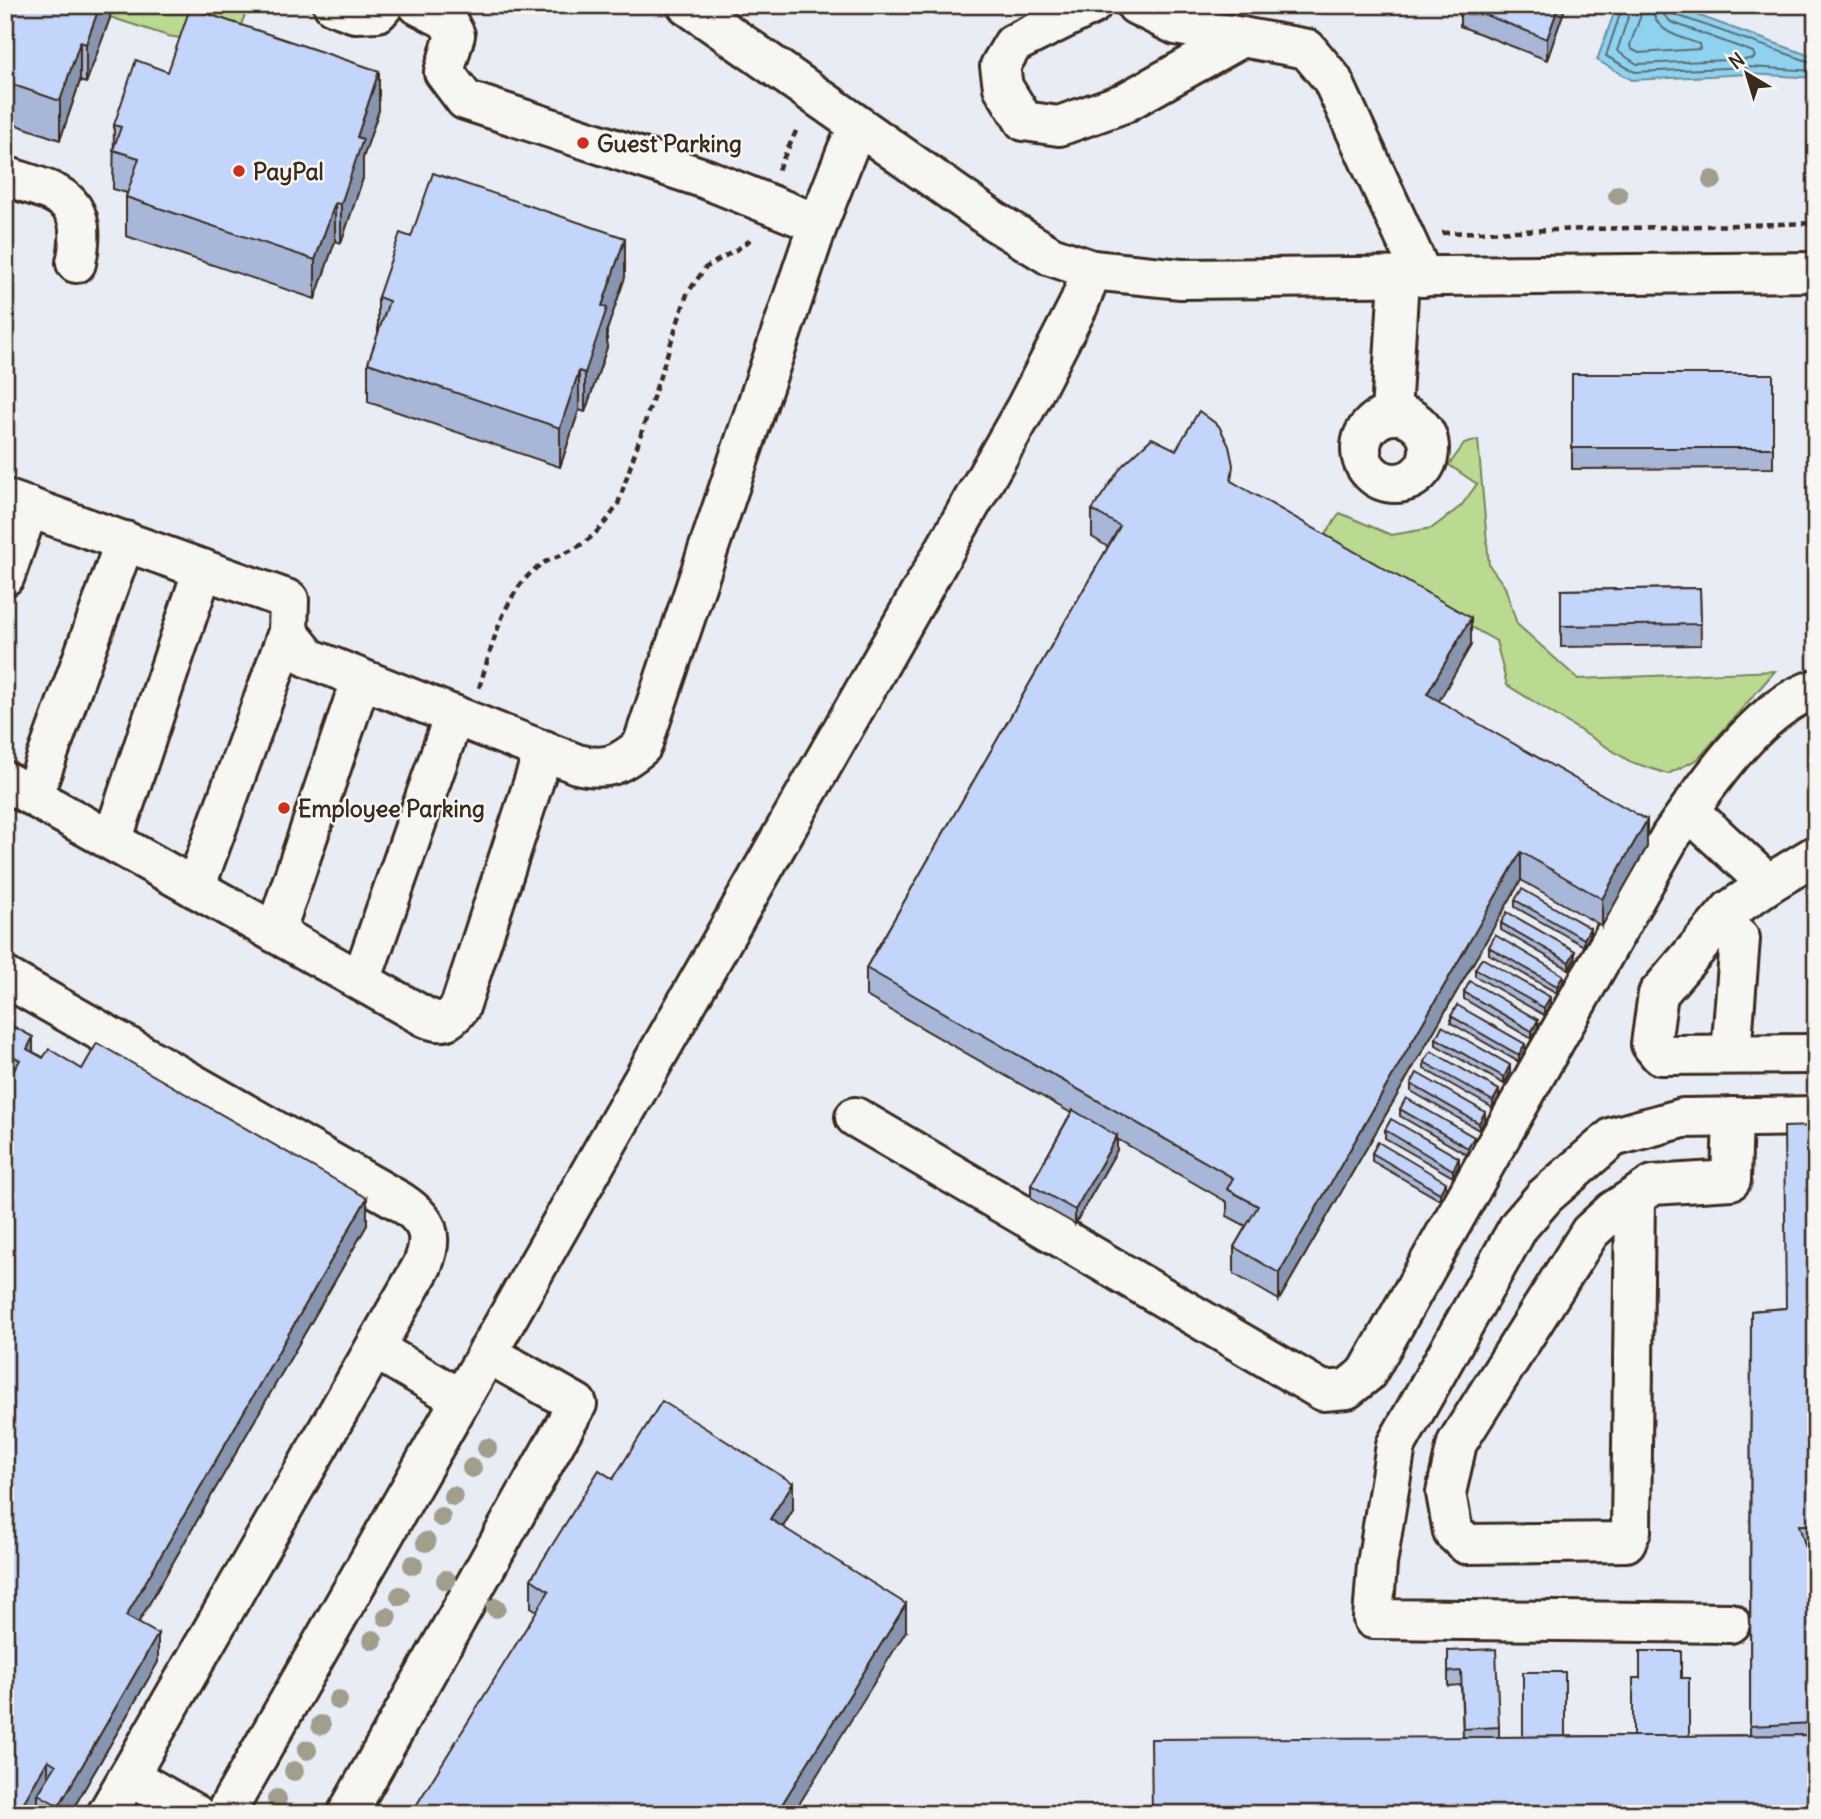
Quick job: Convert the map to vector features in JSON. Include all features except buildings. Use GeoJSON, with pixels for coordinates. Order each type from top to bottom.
{"type":"FeatureCollection","features":[{"type":"Feature","properties":{"kind":"street"},"geometry":{"type":"LineString","coordinates":[[333,5],[355,13],[378,12],[384,5]]}},
{"type":"Feature","properties":{"kind":"street"},"geometry":{"type":"LineString","coordinates":[[418,5],[447,20],[455,35],[444,72],[465,100],[706,179],[818,223]]}},
{"type":"Feature","properties":{"kind":"street"},"geometry":{"type":"LineString","coordinates":[[687,5],[1005,228],[1051,256],[1092,270],[1181,279],[1816,272]]}},
{"type":"Feature","properties":{"kind":"street"},"geometry":{"type":"LineString","coordinates":[[1092,5],[1013,44],[1000,66],[1003,87],[1024,121],[1059,126],[1124,103],[1242,37]]}},
{"type":"Feature","properties":{"kind":"street"},"geometry":{"type":"LineString","coordinates":[[1136,5],[1175,25],[1307,49],[1332,79],[1404,234],[1411,277],[1391,414]]}},
{"type":"Feature","properties":{"kind":"street"},"geometry":{"type":"LineString","coordinates":[[288,632],[309,659],[577,764],[597,769],[623,762],[642,746],[818,223],[859,127]]}},
{"type":"Feature","properties":{"kind":"street"},"geometry":{"type":"LineString","coordinates":[[5,176],[55,192],[69,201],[82,237],[76,263]]}},
{"type":"Feature","properties":{"kind":"street"},"geometry":{"type":"LineString","coordinates":[[225,1814],[1025,409],[1078,306],[1092,270]]}},
{"type":"Feature","properties":{"kind":"street"},"geometry":{"type":"LineString","coordinates":[[5,576],[17,503],[289,600],[288,632],[195,888]]}},
{"type":"Feature","properties":{"kind":"street"},"geometry":{"type":"LineString","coordinates":[[125,541],[19,788],[435,1022],[445,1022],[453,1017],[460,1007],[544,750]]}},
{"type":"Feature","properties":{"kind":"street"},"geometry":{"type":"LineString","coordinates":[[112,841],[203,569]]}},
{"type":"Feature","properties":{"kind":"street"},"geometry":{"type":"LineString","coordinates":[[275,933],[360,679]]}},
{"type":"Feature","properties":{"kind":"street"},"geometry":{"type":"LineString","coordinates":[[855,1117],[1323,1391],[1347,1390],[1367,1373],[1670,836],[1708,784],[1762,722],[1786,703],[1816,689]]}},
{"type":"Feature","properties":{"kind":"street"},"geometry":{"type":"LineString","coordinates":[[361,981],[461,718]]}},
{"type":"Feature","properties":{"kind":"street"},"geometry":{"type":"LineString","coordinates":[[1689,811],[1768,884]]}},
{"type":"Feature","properties":{"kind":"street"},"geometry":{"type":"LineString","coordinates":[[1816,855],[1730,910],[1658,994],[1651,1044],[1660,1055],[1816,1054]]}},
{"type":"Feature","properties":{"kind":"street"},"geometry":{"type":"LineString","coordinates":[[1721,921],[1740,939],[1731,1055]]}},
{"type":"Feature","properties":{"kind":"street"},"geometry":{"type":"LineString","coordinates":[[5,977],[418,1213],[428,1231],[429,1249],[368,1360],[107,1814]]}},
{"type":"Feature","properties":{"kind":"street"},"geometry":{"type":"LineString","coordinates":[[1730,1623],[1373,1619],[1377,1564],[1396,1446],[1519,1226],[1545,1196],[1613,1137],[1683,1118],[1816,1116]]}},
{"type":"Feature","properties":{"kind":"street"},"geometry":{"type":"LineString","coordinates":[[1635,1197],[1631,1531],[1626,1542],[1466,1544],[1453,1532],[1446,1493],[1457,1443],[1590,1232],[1613,1211],[1653,1185],[1731,1180],[1733,1118]]}},
{"type":"Feature","properties":{"kind":"street"},"geometry":{"type":"LineString","coordinates":[[347,1814],[577,1404],[487,1353]]}},
{"type":"Feature","properties":{"kind":"street"},"geometry":{"type":"LineString","coordinates":[[368,1360],[461,1399]]}},
{"type":"Feature","properties":{"kind":"street"},"geometry":{"type":"LineString","coordinates":[[129,1776],[195,1814]]}},
{"type":"Feature","properties":{"kind":"path"},"geometry":{"type":"LineString","coordinates":[[461,718],[515,591],[542,564],[571,551],[604,527],[618,504],[687,294],[705,268],[744,245],[757,233],[786,149],[815,96]]}},
{"type":"Feature","properties":{"kind":"path"},"geometry":{"type":"LineString","coordinates":[[1404,234],[1816,223]]}},
{"type":"Feature","properties":{"kind":"shaded area"},"geometry":{"type":"Polygon","coordinates":[[[5,5],[1816,5],[1816,1814],[5,1814],[5,5]]]}},
{"type":"Feature","properties":{"kind":"green space"},"geometry":{"type":"Polygon","coordinates":[[[113,5],[249,5],[232,47],[168,36],[110,17],[113,5]]]}},
{"type":"Feature","properties":{"kind":"green space"},"geometry":{"type":"Polygon","coordinates":[[[1478,440],[1489,565],[1505,587],[1517,624],[1578,679],[1775,671],[1698,759],[1668,774],[1631,762],[1507,685],[1496,641],[1320,542],[1340,513],[1391,535],[1432,528],[1461,506],[1477,484],[1449,465],[1464,444],[1478,440]]]}},
{"type":"Feature","properties":{"kind":"water"},"geometry":{"type":"Polygon","coordinates":[[[1617,5],[1669,5],[1816,58],[1816,78],[1749,74],[1632,80],[1597,60],[1617,5]]]}},
{"type":"Feature","properties":{"kind":"place","name":"Guest Parking"},"geometry":{"type":"Point","coordinates":[583,143]}},
{"type":"Feature","properties":{"kind":"place","name":"PayPal"},"geometry":{"type":"Point","coordinates":[239,171]}},
{"type":"Feature","properties":{"kind":"place","name":"Employee Parking"},"geometry":{"type":"Point","coordinates":[284,808]}}]}
